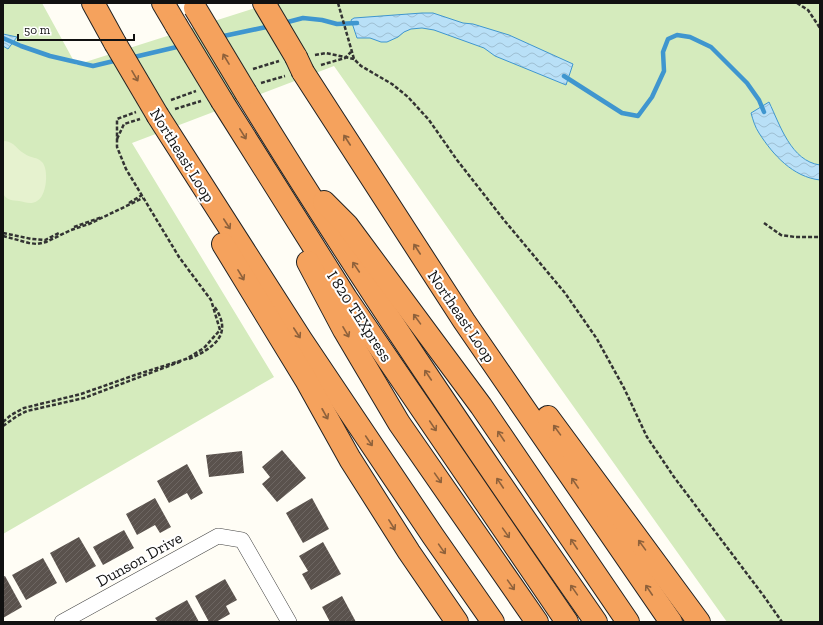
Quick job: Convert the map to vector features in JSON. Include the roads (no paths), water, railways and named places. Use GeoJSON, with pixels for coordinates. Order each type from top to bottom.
{"type":"FeatureCollection","features":[{"type":"Feature","properties":{"kind":"highway","name":"Northeast Loop"},"geometry":{"type":"LineString","coordinates":[[93,3],[115,43],[157,112],[307,348],[433,536],[493,622]]}},
{"type":"Feature","properties":{"kind":"highway","name":"I 820 TEXpress"},"geometry":{"type":"LineString","coordinates":[[163,3],[222,101],[346,298],[567,622]]}},
{"type":"Feature","properties":{"kind":"highway","name":"Northeast Loop"},"geometry":{"type":"LineString","coordinates":[[264,3],[299,61],[464,321],[671,622]]}},
{"type":"Feature","properties":{"kind":"highway"},"geometry":{"type":"LineString","coordinates":[[281,3],[302,37],[299,61]]}},
{"type":"Feature","properties":{"kind":"highway","name":"I 820 TEXpress"},"geometry":{"type":"LineString","coordinates":[[194,5],[297,177],[333,233],[503,489],[596,622]]}},
{"type":"Feature","properties":{"kind":"highway"},"geometry":{"type":"LineString","coordinates":[[157,112],[157,136],[306,380],[350,458],[409,552],[458,622]]}},
{"type":"Feature","properties":{"kind":"highway"},"geometry":{"type":"LineString","coordinates":[[297,177],[347,225],[402,298],[481,406],[628,622]]}},
{"type":"Feature","properties":{"kind":"highway"},"geometry":{"type":"LineString","coordinates":[[296,218],[308,261],[344,330],[400,423],[537,622]]}},
{"type":"Feature","properties":{"kind":"highway"},"geometry":{"type":"LineString","coordinates":[[493,363],[521,380],[699,622]]}},
{"type":"Feature","properties":{"kind":"street","name":"Dunson Drive"},"geometry":{"type":"LineString","coordinates":[[62,622],[218,536],[242,540],[289,622]]}},
{"type":"Feature","properties":{"kind":"water"},"geometry":{"type":"Polygon","coordinates":[[[433,13],[463,23],[473,24],[509,35],[573,64],[566,85],[495,56],[484,48],[434,30],[422,28],[411,29],[387,42],[381,42],[370,38],[357,38],[351,20],[354,18],[433,13]]]}},
{"type":"Feature","properties":{"kind":"water"},"geometry":{"type":"Polygon","coordinates":[[[3,34],[17,37],[8,49],[3,46],[3,34]]]}},
{"type":"Feature","properties":{"kind":"water"},"geometry":{"type":"Polygon","coordinates":[[[769,102],[782,131],[794,149],[801,157],[820,165],[820,180],[801,174],[785,164],[777,157],[759,133],[751,113],[769,102]]]}},
{"type":"Feature","properties":{"kind":"waterway"},"geometry":{"type":"LineString","coordinates":[[284,23],[303,18],[322,20],[337,24],[357,23]]}},
{"type":"Feature","properties":{"kind":"waterway"},"geometry":{"type":"LineString","coordinates":[[219,37],[271,26]]}},
{"type":"Feature","properties":{"kind":"waterway"},"geometry":{"type":"LineString","coordinates":[[564,76],[622,113],[638,116],[652,97],[664,71],[663,52],[668,39],[677,35],[690,37],[711,47],[747,83],[759,100],[764,112]]}},
{"type":"Feature","properties":{"kind":"waterway"},"geometry":{"type":"LineString","coordinates":[[3,38],[50,56],[93,66],[118,60]]}},
{"type":"Feature","properties":{"kind":"waterway"},"geometry":{"type":"LineString","coordinates":[[130,58],[181,46]]}}]}
